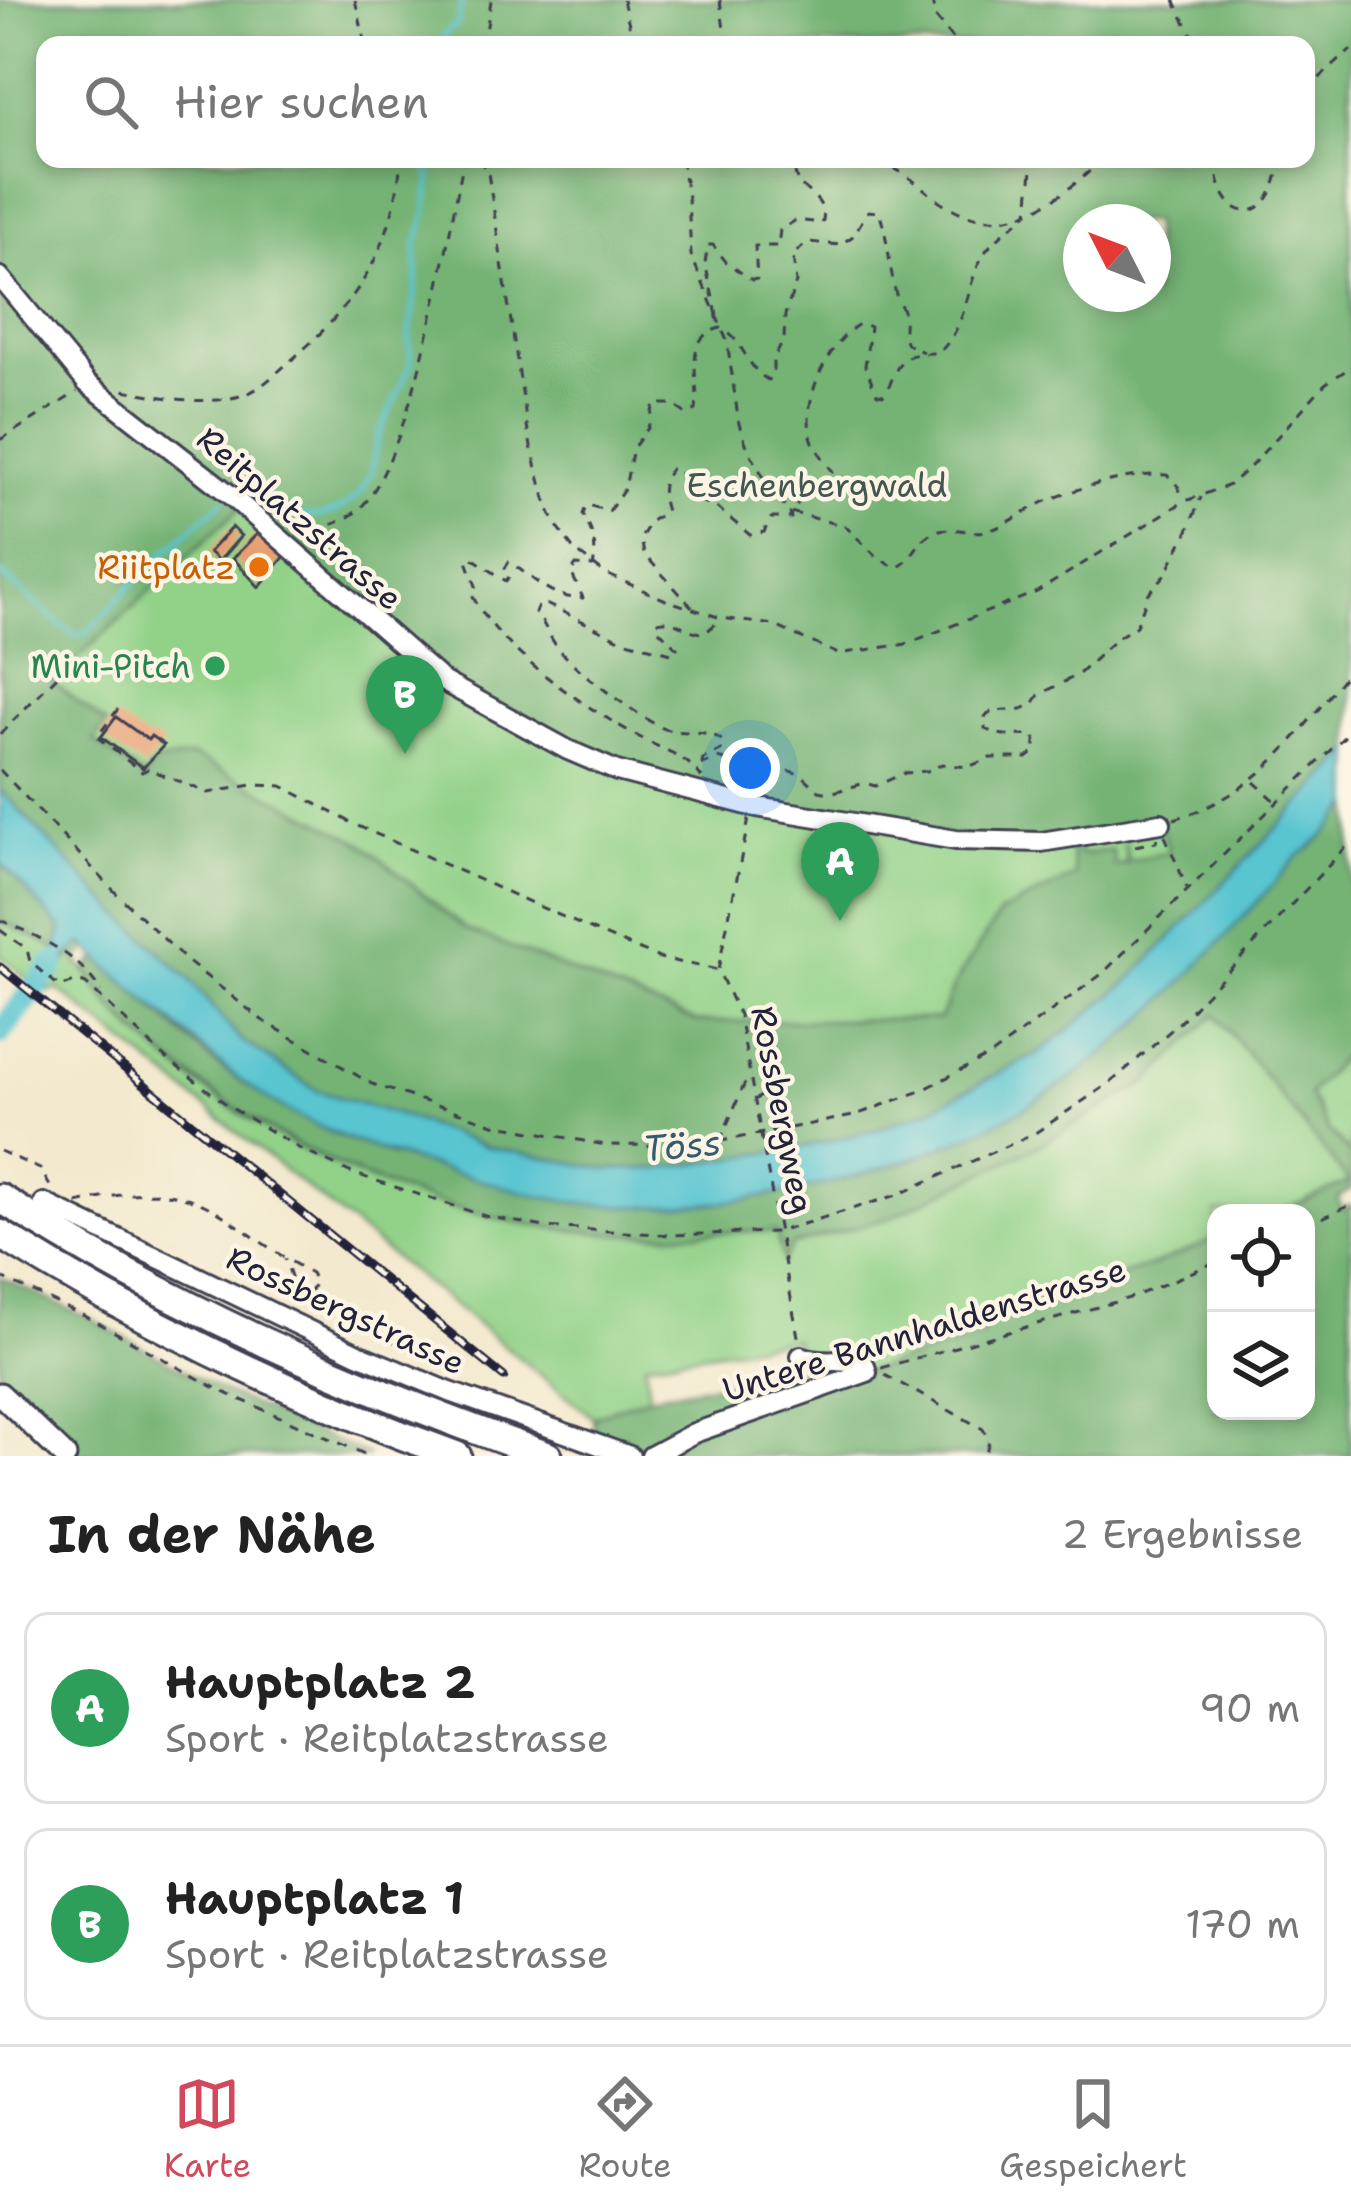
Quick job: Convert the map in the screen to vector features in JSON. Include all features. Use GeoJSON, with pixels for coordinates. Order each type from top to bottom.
{"type":"FeatureCollection","features":[{"type":"Feature","properties":{"kind":"highway"},"geometry":{"type":"LineString","coordinates":[[0,1198],[124,1274],[254,1340],[388,1398],[548,1456]]}},
{"type":"Feature","properties":{"kind":"highway"},"geometry":{"type":"LineString","coordinates":[[0,1234],[125,1309],[224,1360],[326,1406],[457,1456]]}},
{"type":"Feature","properties":{"kind":"main road"},"geometry":{"type":"LineString","coordinates":[[0,1394],[64,1456]]}},
{"type":"Feature","properties":{"kind":"street","name":"Reitplatzstrasse"},"geometry":{"type":"LineString","coordinates":[[0,277],[87,383],[271,530],[444,682],[594,762],[751,806],[956,840],[1003,843],[1081,838],[1161,824]]}},
{"type":"Feature","properties":{"kind":"street","name":"Rossbergstrasse"},"geometry":{"type":"LineString","coordinates":[[52,1205],[376,1362],[630,1456]]}},
{"type":"Feature","properties":{"kind":"street"},"geometry":{"type":"LineString","coordinates":[[801,1356],[853,1360],[877,1374]]}},
{"type":"Feature","properties":{"kind":"street","name":"Untere Bannhaldenstrasse"},"geometry":{"type":"LineString","coordinates":[[651,1456],[694,1433],[877,1374]]}},
{"type":"Feature","properties":{"kind":"path"},"geometry":{"type":"LineString","coordinates":[[355,0],[364,36]]}},
{"type":"Feature","properties":{"kind":"path"},"geometry":{"type":"LineString","coordinates":[[485,36],[491,0]]}},
{"type":"Feature","properties":{"kind":"path"},"geometry":{"type":"LineString","coordinates":[[623,0],[632,36]]}},
{"type":"Feature","properties":{"kind":"path"},"geometry":{"type":"LineString","coordinates":[[720,0],[725,36]]}},
{"type":"Feature","properties":{"kind":"path"},"geometry":{"type":"LineString","coordinates":[[932,0],[935,17],[951,36]]}},
{"type":"Feature","properties":{"kind":"path"},"geometry":{"type":"LineString","coordinates":[[1174,0],[1192,36]]}},
{"type":"Feature","properties":{"kind":"path"},"geometry":{"type":"LineString","coordinates":[[1315,82],[1351,50]]}},
{"type":"Feature","properties":{"kind":"path"},"geometry":{"type":"LineString","coordinates":[[0,440],[70,399],[87,383],[165,398],[223,400],[248,394],[322,334],[350,304],[397,209],[400,168]]}},
{"type":"Feature","properties":{"kind":"path"},"geometry":{"type":"LineString","coordinates":[[271,530],[316,530],[354,514],[379,480],[414,387],[462,168]]}},
{"type":"Feature","properties":{"kind":"path"},"geometry":{"type":"LineString","coordinates":[[485,168],[516,367],[544,498],[574,550],[616,579],[722,618],[773,625],[838,654],[906,644],[1037,592],[1183,502],[1240,475],[1325,384],[1351,368]]}},
{"type":"Feature","properties":{"kind":"path"},"geometry":{"type":"LineString","coordinates":[[682,168],[691,255],[727,341],[742,436],[766,484],[791,518],[771,518],[764,532],[750,535],[716,507],[697,500],[677,470],[670,469],[662,494],[666,511],[651,520],[641,538],[644,554],[693,609]]}},
{"type":"Feature","properties":{"kind":"path"},"geometry":{"type":"LineString","coordinates":[[770,168],[809,168]]}},
{"type":"Feature","properties":{"kind":"path"},"geometry":{"type":"LineString","coordinates":[[891,168],[969,218],[1000,220],[1028,212],[1067,190],[1093,168]]}},
{"type":"Feature","properties":{"kind":"path"},"geometry":{"type":"LineString","coordinates":[[790,512],[807,489],[822,488],[835,475],[811,437],[810,397],[842,333],[861,323],[870,327],[865,366],[877,394],[884,395],[902,358],[938,352],[953,337],[983,256],[1028,212],[1032,168]]}},
{"type":"Feature","properties":{"kind":"path"},"geometry":{"type":"LineString","coordinates":[[1217,168],[1222,196],[1237,208],[1250,210],[1275,194],[1279,168]]}},
{"type":"Feature","properties":{"kind":"path"},"geometry":{"type":"LineString","coordinates":[[716,316],[705,263],[708,245],[727,263],[752,280],[758,279],[755,246],[778,246],[780,230],[796,220],[822,223],[825,218],[812,193],[798,184],[796,170]]}},
{"type":"Feature","properties":{"kind":"path"},"geometry":{"type":"LineString","coordinates":[[593,566],[594,535],[583,514],[587,505],[609,511],[620,501],[632,448],[648,428],[654,404],[672,404],[686,414],[696,410],[693,366],[698,342],[710,330],[721,328],[741,344],[749,365],[768,380],[787,328],[785,315],[796,282],[793,254],[808,242],[840,245],[853,236],[868,211],[879,212],[888,236],[887,257],[897,298],[905,310],[903,334],[907,344],[923,352]]}},
{"type":"Feature","properties":{"kind":"path"},"geometry":{"type":"LineString","coordinates":[[790,512],[845,526],[878,558],[896,568],[905,565],[934,531],[977,534],[994,530],[1048,500],[1135,476],[1167,475],[1178,486],[1183,502]]}},
{"type":"Feature","properties":{"kind":"path"},"geometry":{"type":"LineString","coordinates":[[701,765],[717,758],[775,766],[802,775],[830,793],[865,783],[875,786],[942,764],[968,767],[991,758],[1027,758],[1035,752],[1035,737],[1011,739],[991,732],[985,729],[985,717],[992,711],[1033,704],[1039,695],[1079,674],[1136,626],[1150,592],[1187,533],[1202,495]]}},
{"type":"Feature","properties":{"kind":"path"},"geometry":{"type":"LineString","coordinates":[[593,566],[576,565],[571,572],[583,592],[583,598],[575,600],[532,581],[509,562],[505,568],[511,575],[506,581],[480,561],[471,557],[467,561],[476,586],[473,597],[486,622],[543,675],[639,737],[679,754],[700,773]]}},
{"type":"Feature","properties":{"kind":"path"},"geometry":{"type":"LineString","coordinates":[[700,794],[703,758],[721,750],[723,741],[716,734],[664,729],[592,678],[556,645],[535,613],[539,604],[548,605],[642,647],[675,654],[677,648],[657,628],[657,622],[678,622],[692,633],[705,633],[722,618]]}},
{"type":"Feature","properties":{"kind":"path"},"geometry":{"type":"LineString","coordinates":[[1188,889],[1161,824],[1203,811],[1253,781],[1351,668]]}},
{"type":"Feature","properties":{"kind":"path"},"geometry":{"type":"LineString","coordinates":[[0,734],[58,674],[68,670]]}},
{"type":"Feature","properties":{"kind":"path"},"geometry":{"type":"LineString","coordinates":[[118,709],[97,737],[142,772],[148,769],[208,793],[251,785],[282,786],[358,826],[597,932],[659,958],[718,970]]}},
{"type":"Feature","properties":{"kind":"path"},"geometry":{"type":"LineString","coordinates":[[0,770],[187,962],[262,1019],[372,1084],[494,1124],[605,1145],[695,1146],[853,1116],[921,1091],[992,1054],[1102,974],[1351,730]]}},
{"type":"Feature","properties":{"kind":"path"},"geometry":{"type":"LineString","coordinates":[[1253,781],[1279,803]]}},
{"type":"Feature","properties":{"kind":"path","name":"Rossbergweg"},"geometry":{"type":"LineString","coordinates":[[751,806],[718,970],[739,1016],[801,1356]]}},
{"type":"Feature","properties":{"kind":"path"},"geometry":{"type":"LineString","coordinates":[[0,930],[27,949],[31,962],[59,986],[82,981],[162,1055],[230,1107],[319,1157],[427,1199],[485,1216],[604,1234],[777,1228],[858,1208],[916,1186],[1035,1133],[1110,1083],[1177,1025],[1351,842]]}},
{"type":"Feature","properties":{"kind":"path"},"geometry":{"type":"LineString","coordinates":[[0,920],[68,956],[91,975],[105,999]]}},
{"type":"Feature","properties":{"kind":"path"},"geometry":{"type":"LineString","coordinates":[[720,1143],[748,1075]]}},
{"type":"Feature","properties":{"kind":"path"},"geometry":{"type":"LineString","coordinates":[[753,1101],[783,1084]]}},
{"type":"Feature","properties":{"kind":"path"},"geometry":{"type":"LineString","coordinates":[[770,1129],[780,1148]]}},
{"type":"Feature","properties":{"kind":"path"},"geometry":{"type":"LineString","coordinates":[[0,1150],[44,1172],[52,1205],[142,1191],[179,1194],[207,1203],[314,1277],[314,1286],[307,1293]]}},
{"type":"Feature","properties":{"kind":"path"},"geometry":{"type":"LineString","coordinates":[[1315,1221],[1351,1205]]}},
{"type":"Feature","properties":{"kind":"path"},"geometry":{"type":"LineString","coordinates":[[285,1259],[299,1293],[307,1293],[459,1377]]}},
{"type":"Feature","properties":{"kind":"path","name":"Untere Bannhaldenstrasse"},"geometry":{"type":"LineString","coordinates":[[877,1374],[1132,1298],[1207,1266]]}},
{"type":"Feature","properties":{"kind":"path"},"geometry":{"type":"LineString","coordinates":[[0,1277],[94,1321],[219,1390],[369,1456]]}},
{"type":"Feature","properties":{"kind":"path"},"geometry":{"type":"LineString","coordinates":[[877,1374],[981,1427],[989,1441],[985,1456]]}},
{"type":"Feature","properties":{"kind":"green space","name":"Eschenbergwald"},"geometry":{"type":"Polygon","coordinates":[[[0,0],[1351,0],[1351,751],[1127,983],[1040,1052],[931,1109],[875,1130],[801,1148],[656,1169],[608,1169],[487,1147],[318,1091],[239,1039],[189,979],[0,790],[0,0]],[[242,506],[52,682],[106,724],[94,741],[144,778],[155,763],[193,756],[362,843],[465,929],[697,1022],[940,1019],[955,983],[1000,913],[1075,876],[1070,844],[1078,843],[1080,855],[1112,850],[1115,866],[1127,864],[1124,841],[1129,861],[1169,852],[1160,824],[1003,843],[751,806],[594,762],[444,682],[242,506]]]}},
{"type":"Feature","properties":{"kind":"green space"},"geometry":{"type":"Polygon","coordinates":[[[243,506],[1161,823],[1170,852],[1075,876],[1000,913],[955,983],[940,1019],[697,1022],[465,929],[362,843],[145,778],[94,741],[106,724],[51,682],[243,506]]]}},
{"type":"Feature","properties":{"kind":"green space"},"geometry":{"type":"Polygon","coordinates":[[[1351,805],[1351,1046],[1309,1094],[1328,1130],[1351,1154],[1351,1189],[1338,1198],[1342,1209],[1351,1205],[1351,1456],[622,1456],[594,1433],[593,1417],[649,1396],[797,1371],[796,1355],[868,1372],[982,1337],[987,1318],[1157,1264],[1207,1243],[1207,1420],[1315,1420],[1315,1204],[1298,1204],[1349,1182],[1215,1014],[1148,1082],[1032,1149],[889,1218],[792,1245],[783,1261],[776,1232],[624,1234],[545,1227],[436,1202],[383,1184],[282,1136],[188,1074],[124,1020],[86,970],[97,958],[216,1064],[279,1106],[334,1134],[392,1155],[553,1199],[655,1206],[750,1199],[916,1158],[1030,1105],[1202,960],[1300,853],[1311,848],[1351,805]]]}},
{"type":"Feature","properties":{"kind":"green space"},"geometry":{"type":"Polygon","coordinates":[[[0,862],[60,926],[57,949],[0,920],[0,862]]]}},
{"type":"Feature","properties":{"kind":"green space"},"geometry":{"type":"Polygon","coordinates":[[[0,920],[57,949],[31,983],[0,955],[0,920]]]}},
{"type":"Feature","properties":{"kind":"green space"},"geometry":{"type":"Polygon","coordinates":[[[80,944],[87,948],[76,961],[124,1020],[209,1092],[260,1126],[313,1155],[426,1200],[544,1226],[626,1234],[777,1232],[783,1259],[792,1245],[889,1218],[1032,1149],[1148,1082],[1214,1013],[1350,1182],[1298,1204],[1207,1204],[1207,1243],[1157,1264],[987,1318],[983,1337],[867,1372],[796,1355],[794,1339],[645,1363],[649,1396],[593,1417],[58,989],[43,993],[80,944]]]}},
{"type":"Feature","properties":{"kind":"green space"},"geometry":{"type":"Polygon","coordinates":[[[1351,1046],[1351,1154],[1328,1130],[1309,1094],[1351,1046]]]}},
{"type":"Feature","properties":{"kind":"green space"},"geometry":{"type":"Polygon","coordinates":[[[0,1277],[95,1321],[219,1390],[369,1456],[65,1456],[0,1394],[0,1277]]]}},
{"type":"Feature","properties":{"kind":"water"},"geometry":{"type":"Polygon","coordinates":[[[1351,751],[1351,805],[1340,818],[1300,854],[1160,1004],[1066,1082],[953,1143],[888,1167],[820,1186],[682,1206],[616,1206],[554,1199],[405,1158],[320,1127],[234,1075],[83,944],[68,956],[43,993],[31,983],[57,949],[62,929],[0,862],[0,790],[189,979],[239,1039],[318,1091],[487,1147],[608,1169],[656,1169],[801,1148],[875,1130],[931,1109],[1040,1052],[1127,983],[1351,751]]]}},
{"type":"Feature","properties":{"kind":"building"},"geometry":{"type":"Polygon","coordinates":[[[232,527],[241,536],[219,561],[209,552],[232,527]]]}},
{"type":"Feature","properties":{"kind":"building","name":"Riitplatz"},"geometry":{"type":"Polygon","coordinates":[[[260,531],[286,555],[259,587],[233,558],[260,531]]]}},
{"type":"Feature","properties":{"kind":"building"},"geometry":{"type":"Polygon","coordinates":[[[116,717],[148,740],[151,736],[164,745],[143,768],[101,737],[116,717]]]}},
{"type":"Feature","properties":{"kind":"waterway"},"geometry":{"type":"LineString","coordinates":[[444,36],[458,24],[462,0]]}},
{"type":"Feature","properties":{"kind":"waterway"},"geometry":{"type":"LineString","coordinates":[[239,492],[244,490],[289,515],[321,516],[359,495],[372,471],[377,439],[411,364],[416,246],[431,176],[426,168]]}},
{"type":"Feature","properties":{"kind":"waterway"},"geometry":{"type":"LineString","coordinates":[[0,573],[75,635],[86,633],[155,561],[223,501]]}},
{"type":"Feature","properties":{"kind":"waterway"},"geometry":{"type":"LineString","coordinates":[[0,1033],[54,964]]}},
{"type":"Feature","properties":{"kind":"railway"},"geometry":{"type":"LineString","coordinates":[[0,967],[504,1377]]}},
{"type":"Feature","properties":{"kind":"place","name":"Riitplatz"},"geometry":{"type":"Point","coordinates":[259,567]}},
{"type":"Feature","properties":{"kind":"place","name":"Mini-Pitch"},"geometry":{"type":"Point","coordinates":[215,666]}},
{"type":"Feature","properties":{"kind":"place","name":"Hauptplatz 1"},"geometry":{"type":"Point","coordinates":[405,754]}},
{"type":"Feature","properties":{"kind":"place","name":"Hauptplatz 2"},"geometry":{"type":"Point","coordinates":[840,921]}},
{"type":"Feature","properties":{"kind":"water label","name":"Töss"},"geometry":{"type":"Point","coordinates":[682,1145]}}]}
